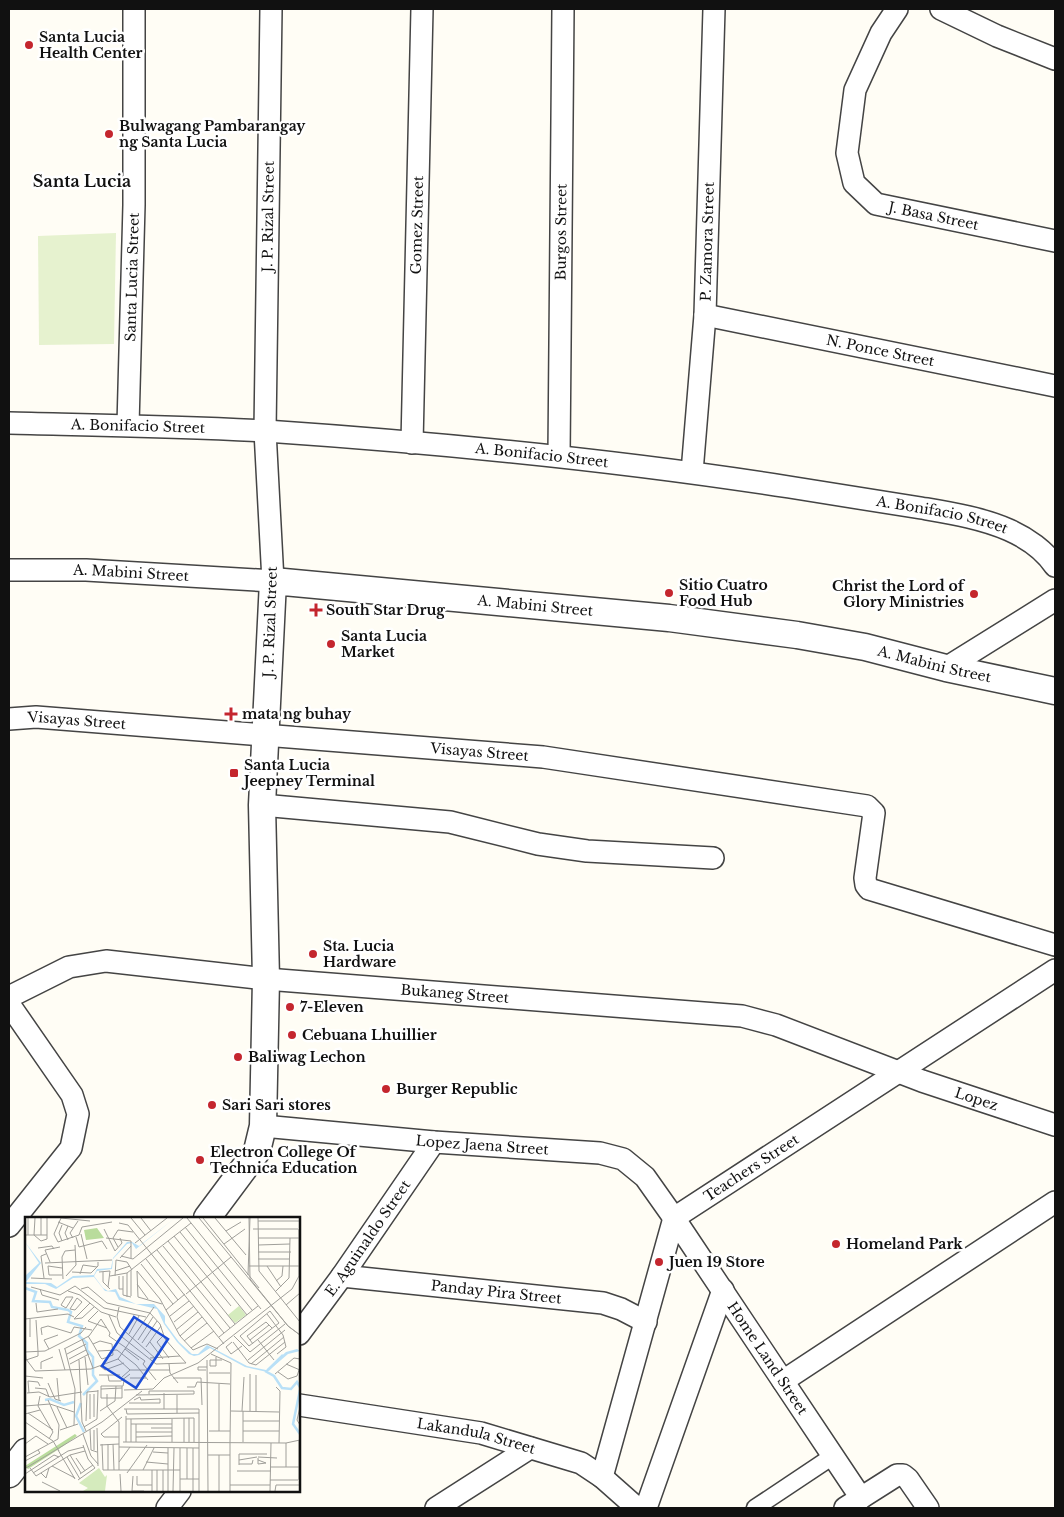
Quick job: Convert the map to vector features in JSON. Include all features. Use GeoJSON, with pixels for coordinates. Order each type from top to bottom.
{"type":"FeatureCollection","features":[{"type":"Feature","properties":{"kind":"street","name":"Santa Lucia Street"},"geometry":{"type":"LineString","coordinates":[[128,425],[134,205],[134,9]]}},
{"type":"Feature","properties":{"kind":"street","name":"J. P. Rizal Street"},"geometry":{"type":"LineString","coordinates":[[209,1217],[257,1151],[263,1126],[266,979],[262,805],[273,581],[265,431],[271,9]]}},
{"type":"Feature","properties":{"kind":"street","name":"Gomez Street"},"geometry":{"type":"LineString","coordinates":[[412,443],[422,9]]}},
{"type":"Feature","properties":{"kind":"street","name":"Burgos Street"},"geometry":{"type":"LineString","coordinates":[[559,456],[563,9]]}},
{"type":"Feature","properties":{"kind":"street","name":"P. Zamora Street"},"geometry":{"type":"LineString","coordinates":[[692,472],[705,314],[714,9]]}},
{"type":"Feature","properties":{"kind":"street","name":"J. Basa Street"},"geometry":{"type":"LineString","coordinates":[[897,9],[881,33],[856,90],[846,153],[854,183],[876,204],[1055,241]]}},
{"type":"Feature","properties":{"kind":"street"},"geometry":{"type":"LineString","coordinates":[[941,9],[997,36],[1055,59]]}},
{"type":"Feature","properties":{"kind":"street","name":"N. Ponce Street"},"geometry":{"type":"LineString","coordinates":[[705,314],[1055,386]]}},
{"type":"Feature","properties":{"kind":"street","name":"A. Bonifacio Street"},"geometry":{"type":"LineString","coordinates":[[9,423],[128,425],[265,431],[559,456],[692,472],[880,501],[943,512],[984,522],[1008,530],[1026,539],[1050,559],[1055,566]]}},
{"type":"Feature","properties":{"kind":"street","name":"A. Mabini Street"},"geometry":{"type":"LineString","coordinates":[[9,570],[86,570],[273,581],[689,620],[797,635],[845,644],[946,668],[1055,690]]}},
{"type":"Feature","properties":{"kind":"street"},"geometry":{"type":"LineString","coordinates":[[946,668],[1055,600]]}},
{"type":"Feature","properties":{"kind":"street","name":"Visayas Street"},"geometry":{"type":"LineString","coordinates":[[9,719],[36,717],[542,757],[867,806],[874,813],[865,878],[869,890],[1055,945]]}},
{"type":"Feature","properties":{"kind":"street"},"geometry":{"type":"LineString","coordinates":[[262,805],[450,822],[538,844],[587,851],[713,858]]}},
{"type":"Feature","properties":{"kind":"street","name":"Bukaneg Street"},"geometry":{"type":"LineString","coordinates":[[9,998],[69,967],[106,960],[266,979],[742,1016],[776,1024],[900,1072]]}},
{"type":"Feature","properties":{"kind":"street","name":"Teachers Street"},"geometry":{"type":"LineString","coordinates":[[674,1218],[1055,970]]}},
{"type":"Feature","properties":{"kind":"street"},"geometry":{"type":"LineString","coordinates":[[9,1004],[72,1094],[78,1114],[71,1148],[9,1226]]}},
{"type":"Feature","properties":{"kind":"street","name":"Lopez"},"geometry":{"type":"LineString","coordinates":[[900,1072],[1055,1125]]}},
{"type":"Feature","properties":{"kind":"street","name":"Lopez Jaena Street"},"geometry":{"type":"LineString","coordinates":[[263,1126],[434,1142],[600,1153],[623,1160],[645,1177],[674,1218]]}},
{"type":"Feature","properties":{"kind":"street","name":"E. Aguinaldo Street"},"geometry":{"type":"LineString","coordinates":[[300,1333],[342,1276],[434,1142]]}},
{"type":"Feature","properties":{"kind":"street"},"geometry":{"type":"LineString","coordinates":[[783,1381],[1055,1202]]}},
{"type":"Feature","properties":{"kind":"street"},"geometry":{"type":"LineString","coordinates":[[602,1477],[674,1218]]}},
{"type":"Feature","properties":{"kind":"street","name":"Home Land Street"},"geometry":{"type":"LineString","coordinates":[[674,1218],[833,1456],[854,1503]]}},
{"type":"Feature","properties":{"kind":"street","name":"Panday Pira Street"},"geometry":{"type":"LineString","coordinates":[[342,1276],[603,1303],[621,1309],[646,1322]]}},
{"type":"Feature","properties":{"kind":"street"},"geometry":{"type":"LineString","coordinates":[[646,1508],[723,1290]]}},
{"type":"Feature","properties":{"kind":"street","name":"Lakandula Street"},"geometry":{"type":"LineString","coordinates":[[300,1405],[481,1433],[581,1463],[602,1477],[637,1508]]}},
{"type":"Feature","properties":{"kind":"street"},"geometry":{"type":"LineString","coordinates":[[450,1505],[530,1448]]}},
{"type":"Feature","properties":{"kind":"street"},"geometry":{"type":"LineString","coordinates":[[9,1474],[25,1453]]}},
{"type":"Feature","properties":{"kind":"street"},"geometry":{"type":"LineString","coordinates":[[755,1508],[833,1456]]}},
{"type":"Feature","properties":{"kind":"street"},"geometry":{"type":"LineString","coordinates":[[854,1503],[897,1475],[903,1475],[908,1479],[928,1508]]}},
{"type":"Feature","properties":{"kind":"street"},"geometry":{"type":"LineString","coordinates":[[167,1508],[179,1492]]}},
{"type":"Feature","properties":{"kind":"green space"},"geometry":{"type":"Polygon","coordinates":[[[116,233],[114,344],[39,345],[38,236],[116,233]]]}},
{"type":"Feature","properties":{"kind":"place","name":"Santa Lucia Health Center"},"geometry":{"type":"Point","coordinates":[29,45]}},
{"type":"Feature","properties":{"kind":"place","name":"Bulwagang Pambarangay ng Santa Lucia"},"geometry":{"type":"Point","coordinates":[109,134]}},
{"type":"Feature","properties":{"kind":"place","name":"Sitio Cuatro Food Hub"},"geometry":{"type":"Point","coordinates":[669,593]}},
{"type":"Feature","properties":{"kind":"place","name":"Christ the Lord of Glory Ministries"},"geometry":{"type":"Point","coordinates":[974,594]}},
{"type":"Feature","properties":{"kind":"place","name":"South Star Drug"},"geometry":{"type":"Point","coordinates":[316,610]}},
{"type":"Feature","properties":{"kind":"place","name":"Santa Lucia Market"},"geometry":{"type":"Point","coordinates":[331,644]}},
{"type":"Feature","properties":{"kind":"place","name":"mata ng buhay"},"geometry":{"type":"Point","coordinates":[231,714]}},
{"type":"Feature","properties":{"kind":"place","name":"Santa Lucia Jeepney Terminal"},"geometry":{"type":"Point","coordinates":[234,773]}},
{"type":"Feature","properties":{"kind":"place","name":"Sta. Lucia Hardware"},"geometry":{"type":"Point","coordinates":[313,954]}},
{"type":"Feature","properties":{"kind":"place","name":"7-Eleven"},"geometry":{"type":"Point","coordinates":[290,1007]}},
{"type":"Feature","properties":{"kind":"place","name":"Cebuana Lhuillier"},"geometry":{"type":"Point","coordinates":[292,1035]}},
{"type":"Feature","properties":{"kind":"place","name":"Baliwag Lechon"},"geometry":{"type":"Point","coordinates":[238,1057]}},
{"type":"Feature","properties":{"kind":"place","name":"Burger Republic"},"geometry":{"type":"Point","coordinates":[386,1089]}},
{"type":"Feature","properties":{"kind":"place","name":"Sari Sari stores"},"geometry":{"type":"Point","coordinates":[212,1105]}},
{"type":"Feature","properties":{"kind":"place","name":"Electron College Of Technica Education"},"geometry":{"type":"Point","coordinates":[200,1160]}},
{"type":"Feature","properties":{"kind":"place","name":"Homeland Park"},"geometry":{"type":"Point","coordinates":[836,1244]}},
{"type":"Feature","properties":{"kind":"place","name":"Juen 19 Store"},"geometry":{"type":"Point","coordinates":[659,1262]}},
{"type":"Feature","properties":{"kind":"district","name":"Santa Lucia"},"geometry":{"type":"Point","coordinates":[82,181]}}]}
